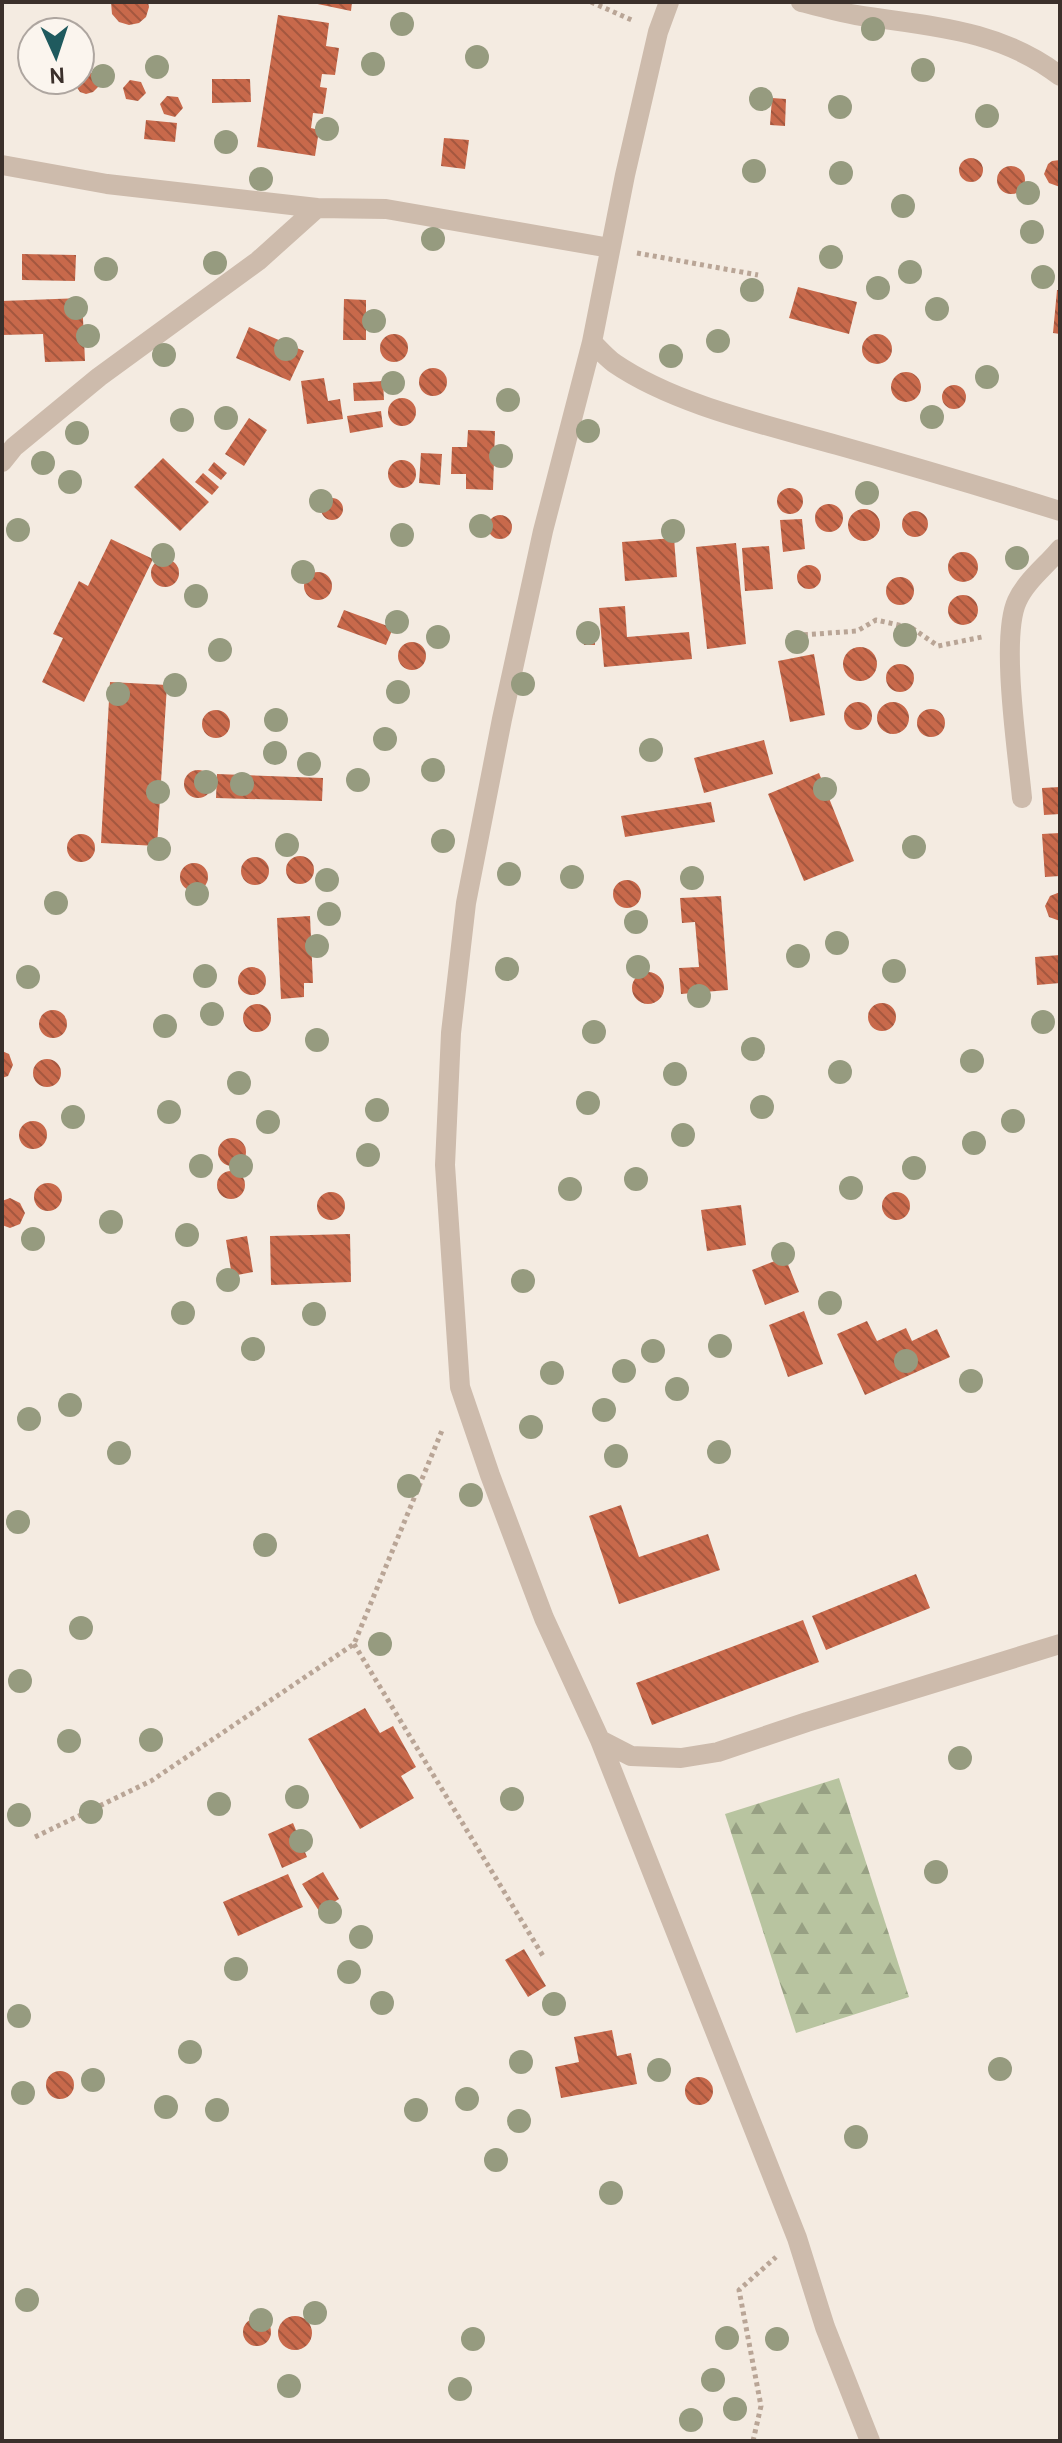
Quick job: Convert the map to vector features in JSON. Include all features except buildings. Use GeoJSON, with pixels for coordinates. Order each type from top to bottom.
{"type":"FeatureCollection","features":[{"type":"Feature","properties":{"kind":"street"},"geometry":{"type":"LineString","coordinates":[[669,2],[658,32],[592,342],[543,531],[466,903],[451,1033],[445,1165],[460,1387],[544,1618],[600,1740],[797,2238],[825,2327],[870,2441]]}},
{"type":"Feature","properties":{"kind":"street"},"geometry":{"type":"LineString","coordinates":[[801,2],[853,15],[971,32],[1040,60],[1060,76]]}},
{"type":"Feature","properties":{"kind":"street"},"geometry":{"type":"LineString","coordinates":[[2,165],[107,184],[317,208],[386,209],[610,248]]}},
{"type":"Feature","properties":{"kind":"street"},"geometry":{"type":"LineString","coordinates":[[2,462],[14,447],[99,377],[258,261],[317,208]]}},
{"type":"Feature","properties":{"kind":"street"},"geometry":{"type":"LineString","coordinates":[[592,342],[614,362],[702,405],[1060,511]]}},
{"type":"Feature","properties":{"kind":"street"},"geometry":{"type":"LineString","coordinates":[[1022,798],[1011,686],[1011,631],[1015,604],[1023,589],[1060,549]]}},
{"type":"Feature","properties":{"kind":"street"},"geometry":{"type":"LineString","coordinates":[[600,1740],[631,1756],[681,1758],[718,1752],[1060,1644]]}},
{"type":"Feature","properties":{"kind":"path"},"geometry":{"type":"LineString","coordinates":[[591,2],[658,32]]}},
{"type":"Feature","properties":{"kind":"path"},"geometry":{"type":"LineString","coordinates":[[610,248],[758,275]]}},
{"type":"Feature","properties":{"kind":"path"},"geometry":{"type":"LineString","coordinates":[[788,636],[857,631],[876,620],[912,628],[938,646],[1011,631]]}},
{"type":"Feature","properties":{"kind":"path"},"geometry":{"type":"LineString","coordinates":[[35,1837],[151,1781],[354,1644],[460,1387]]}},
{"type":"Feature","properties":{"kind":"path"},"geometry":{"type":"LineString","coordinates":[[354,1644],[543,1956]]}},
{"type":"Feature","properties":{"kind":"path"},"geometry":{"type":"LineString","coordinates":[[753,2441],[761,2406],[739,2290],[797,2238]]}},
{"type":"Feature","properties":{"kind":"green space"},"geometry":{"type":"Polygon","coordinates":[[[839,1778],[909,1997],[796,2033],[725,1814],[839,1778]]]}}]}
